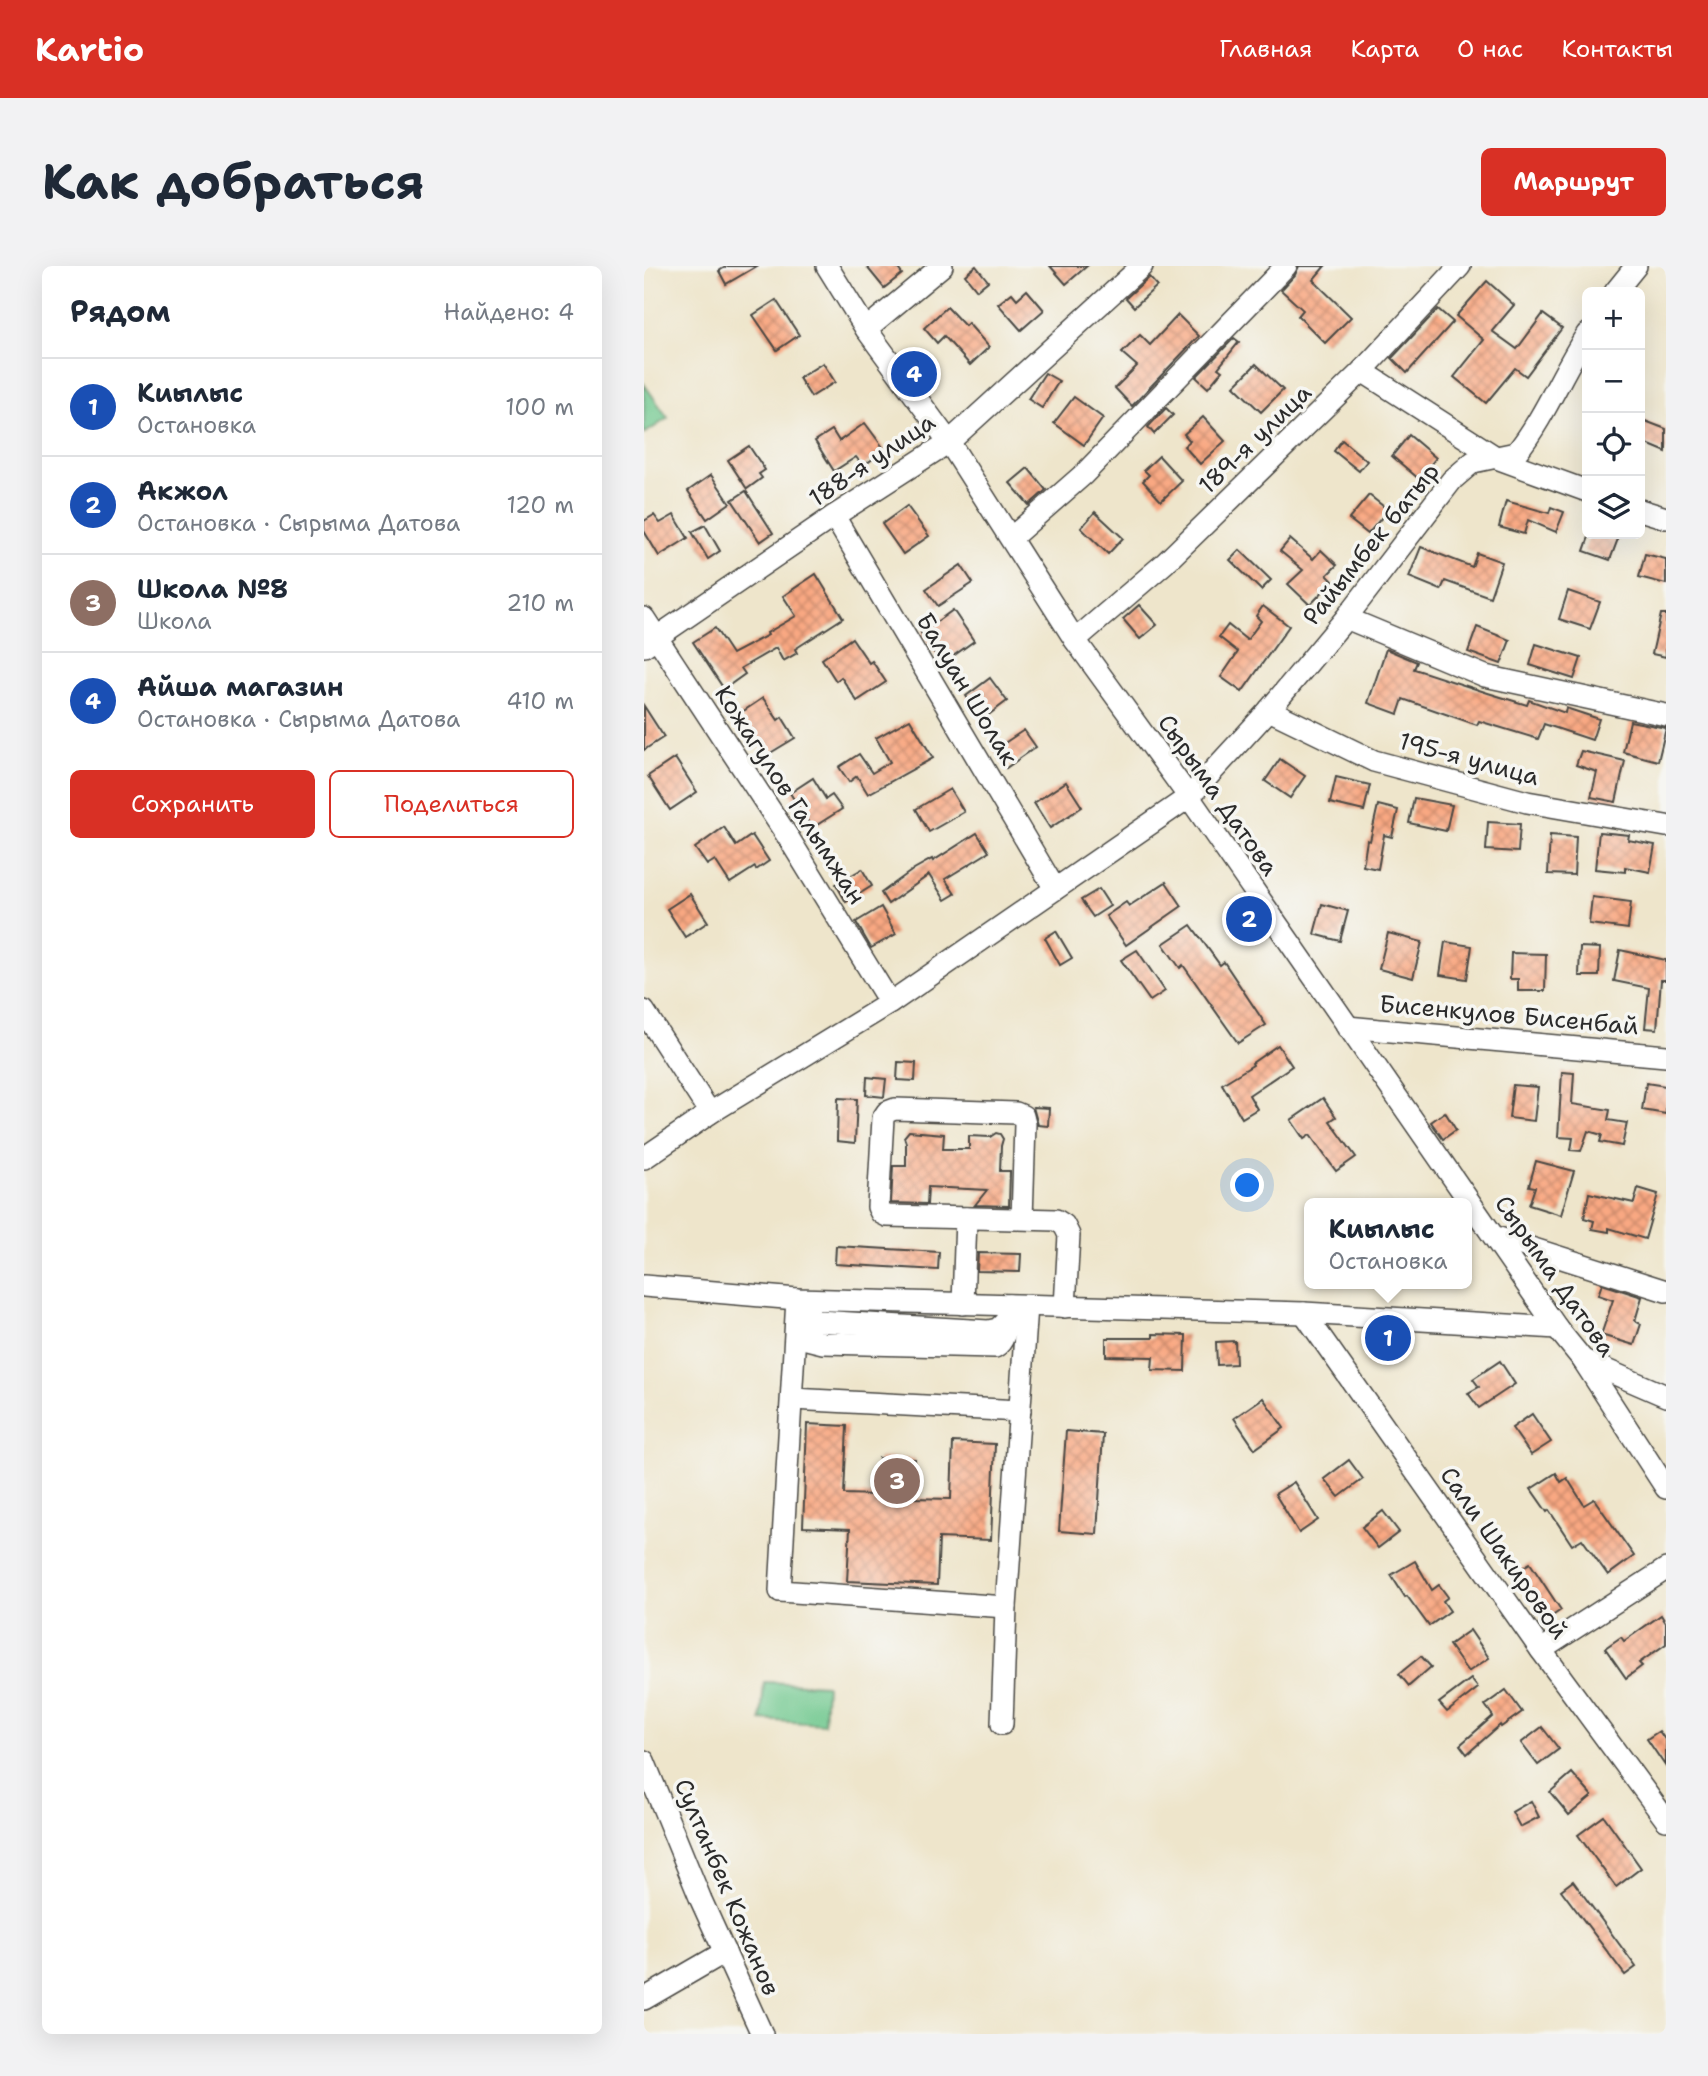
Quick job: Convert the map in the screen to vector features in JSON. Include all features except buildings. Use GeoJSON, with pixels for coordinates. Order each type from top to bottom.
{"type":"FeatureCollection","features":[{"type":"Feature","properties":{"kind":"street","name":"Сырыма Датова"},"geometry":{"type":"LineString","coordinates":[[827,266],[866,329],[948,442],[1075,640],[1189,797],[1468,1198]]}},
{"type":"Feature","properties":{"kind":"street"},"geometry":{"type":"LineString","coordinates":[[866,329],[942,266]]}},
{"type":"Feature","properties":{"kind":"street","name":"188-я улица"},"geometry":{"type":"LineString","coordinates":[[650,642],[948,442],[1142,266]]}},
{"type":"Feature","properties":{"kind":"street"},"geometry":{"type":"LineString","coordinates":[[1011,538],[1084,474],[1286,266]]}},
{"type":"Feature","properties":{"kind":"street","name":"189-я улица"},"geometry":{"type":"LineString","coordinates":[[1075,640],[1165,563],[1362,371],[1460,266]]}},
{"type":"Feature","properties":{"kind":"street"},"geometry":{"type":"LineString","coordinates":[[1619,287],[1636,266]]}},
{"type":"Feature","properties":{"kind":"street","name":"Райымбек батыр"},"geometry":{"type":"LineString","coordinates":[[644,1158],[710,1113],[890,1003],[1189,797],[1269,710],[1346,618],[1452,480],[1473,463],[1517,453],[1582,342]]}},
{"type":"Feature","properties":{"kind":"street"},"geometry":{"type":"LineString","coordinates":[[1362,371],[1499,459],[1582,489]]}},
{"type":"Feature","properties":{"kind":"street"},"geometry":{"type":"LineString","coordinates":[[1645,512],[1666,518]]}},
{"type":"Feature","properties":{"kind":"street","name":"Балуан Шолак"},"geometry":{"type":"LineString","coordinates":[[834,516],[1055,889]]}},
{"type":"Feature","properties":{"kind":"street","name":"Кожагулов Галымжан"},"geometry":{"type":"LineString","coordinates":[[644,618],[650,642],[788,837],[890,1003]]}},
{"type":"Feature","properties":{"kind":"street"},"geometry":{"type":"LineString","coordinates":[[1346,618],[1485,676],[1666,715]]}},
{"type":"Feature","properties":{"kind":"street","name":"195-я улица"},"geometry":{"type":"LineString","coordinates":[[1269,710],[1374,761],[1527,803],[1666,826]]}},
{"type":"Feature","properties":{"kind":"street"},"geometry":{"type":"LineString","coordinates":[[644,1011],[710,1113]]}},
{"type":"Feature","properties":{"kind":"street","name":"Бисенкулов Бисенбай"},"geometry":{"type":"LineString","coordinates":[[1347,1027],[1666,1056]]}},
{"type":"Feature","properties":{"kind":"street"},"geometry":{"type":"LineString","coordinates":[[1022,1219],[1026,1124],[1023,1116],[1016,1113],[895,1109],[887,1112],[883,1118],[878,1207],[881,1213],[887,1216],[1056,1220],[1064,1225],[1069,1235],[1065,1307]]}},
{"type":"Feature","properties":{"kind":"street","name":"Сырыма Датова"},"geometry":{"type":"LineString","coordinates":[[1472,1203],[1583,1360],[1666,1488]]}},
{"type":"Feature","properties":{"kind":"street"},"geometry":{"type":"LineString","coordinates":[[963,1304],[966,1218]]}},
{"type":"Feature","properties":{"kind":"street"},"geometry":{"type":"LineString","coordinates":[[1496,1237],[1666,1291]]}},
{"type":"Feature","properties":{"kind":"street"},"geometry":{"type":"LineString","coordinates":[[644,1286],[797,1303],[963,1304],[1014,1311],[1065,1307],[1304,1313],[1558,1328]]}},
{"type":"Feature","properties":{"kind":"street"},"geometry":{"type":"LineString","coordinates":[[797,1303],[804,1316],[817,1321],[988,1331],[998,1329],[1014,1311]]}},
{"type":"Feature","properties":{"kind":"street"},"geometry":{"type":"LineString","coordinates":[[797,1303],[780,1591],[1006,1607]]}},
{"type":"Feature","properties":{"kind":"street"},"geometry":{"type":"LineString","coordinates":[[796,1331],[803,1338],[823,1343],[995,1347],[1000,1345],[1004,1338],[1014,1311]]}},
{"type":"Feature","properties":{"kind":"street"},"geometry":{"type":"LineString","coordinates":[[1002,1724],[1006,1607],[1020,1411],[1014,1311]]}},
{"type":"Feature","properties":{"kind":"street","name":"Сали Шакировой"},"geometry":{"type":"LineString","coordinates":[[1304,1313],[1541,1650],[1666,1820]]}},
{"type":"Feature","properties":{"kind":"street"},"geometry":{"type":"LineString","coordinates":[[1583,1360],[1666,1396]]}},
{"type":"Feature","properties":{"kind":"street"},"geometry":{"type":"LineString","coordinates":[[792,1399],[1020,1411]]}},
{"type":"Feature","properties":{"kind":"street"},"geometry":{"type":"LineString","coordinates":[[1541,1650],[1666,1569]]}},
{"type":"Feature","properties":{"kind":"street","name":"Султанбек Кожанов"},"geometry":{"type":"LineString","coordinates":[[644,1761],[762,2034]]}},
{"type":"Feature","properties":{"kind":"street"},"geometry":{"type":"LineString","coordinates":[[644,1999],[725,1952]]}},
{"type":"Feature","properties":{"kind":"green space"},"geometry":{"type":"Polygon","coordinates":[[[644,384],[668,418],[644,434],[644,384]]]}},
{"type":"Feature","properties":{"kind":"green space"},"geometry":{"type":"Polygon","coordinates":[[[764,1682],[826,1685],[824,1724],[761,1720],[764,1682]]]}},
{"type":"Feature","properties":{"kind":"place","name":"Айша магазин"},"geometry":{"type":"Point","coordinates":[914,374]}},
{"type":"Feature","properties":{"kind":"place","name":"Акжол"},"geometry":{"type":"Point","coordinates":[1249,919]}},
{"type":"Feature","properties":{"kind":"place","name":"Киылыс"},"geometry":{"type":"Point","coordinates":[1388,1338]}},
{"type":"Feature","properties":{"kind":"place","name":"Школа №8"},"geometry":{"type":"Point","coordinates":[897,1481]}}]}
